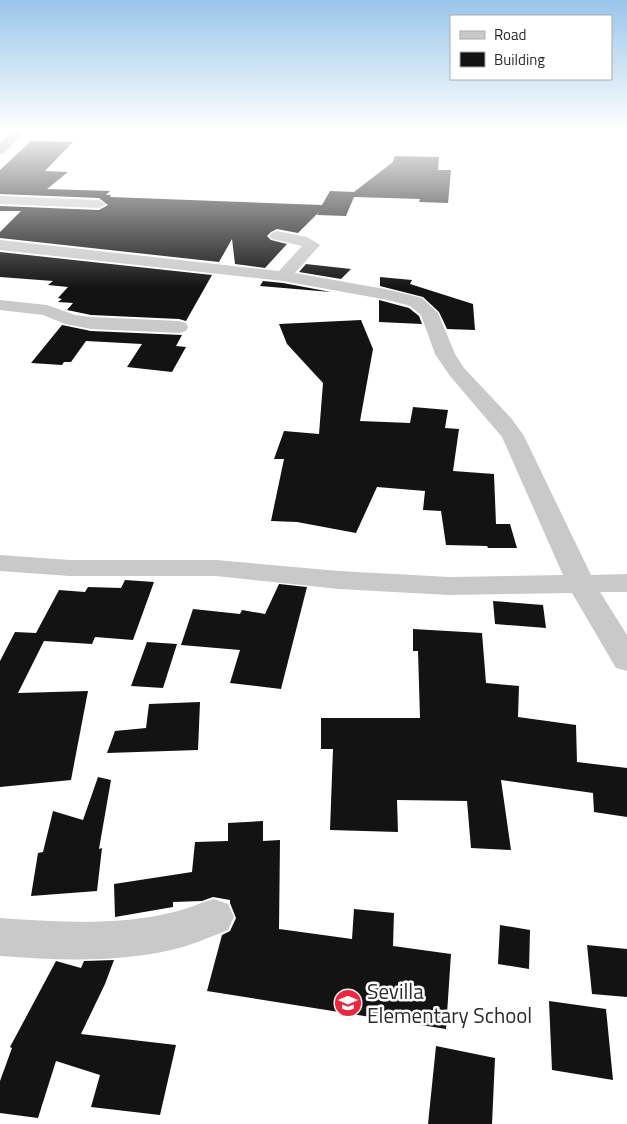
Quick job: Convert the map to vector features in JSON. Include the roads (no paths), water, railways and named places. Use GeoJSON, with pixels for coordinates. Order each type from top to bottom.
{"type":"FeatureCollection","features":[{"type":"Feature","properties":{"kind":"street"},"geometry":{"type":"LineString","coordinates":[[0,200],[99,204]]}},
{"type":"Feature","properties":{"kind":"street"},"geometry":{"type":"LineString","coordinates":[[277,236],[302,240],[312,245],[283,276]]}},
{"type":"Feature","properties":{"kind":"street"},"geometry":{"type":"LineString","coordinates":[[0,245],[283,276],[398,296],[424,307],[429,313],[445,354],[457,372],[513,436],[580,582],[627,660]]}},
{"type":"Feature","properties":{"kind":"street"},"geometry":{"type":"LineString","coordinates":[[0,305],[47,310],[71,320],[91,323],[179,327]]}},
{"type":"Feature","properties":{"kind":"street"},"geometry":{"type":"LineString","coordinates":[[0,563],[70,568],[216,568],[339,580],[449,586],[627,582]]}},
{"type":"Feature","properties":{"kind":"street"},"geometry":{"type":"LineString","coordinates":[[0,937],[72,939],[135,936],[173,931],[214,916]]}},
{"type":"Feature","properties":{"kind":"place","name":"Sevilla Elementary School"},"geometry":{"type":"Point","coordinates":[348,1003]}}]}
